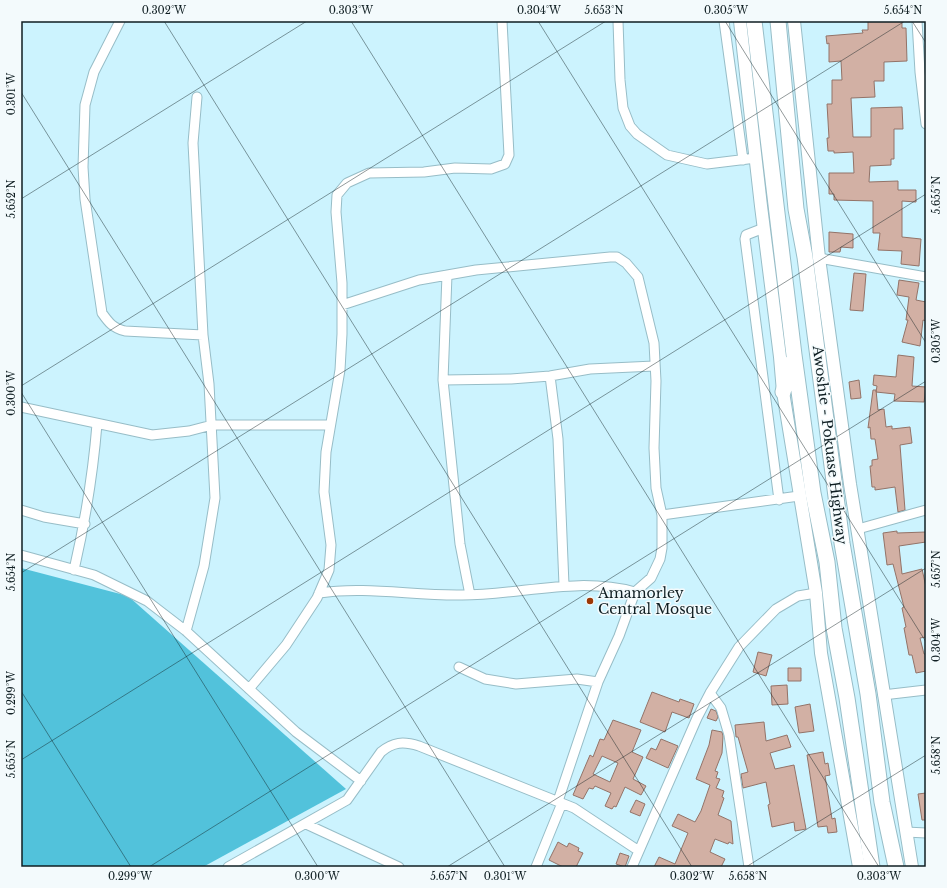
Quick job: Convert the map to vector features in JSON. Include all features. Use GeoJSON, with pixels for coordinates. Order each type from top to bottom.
{"type":"FeatureCollection","features":[{"type":"Feature","properties":{"kind":"main road","name":"Awoshie - Pokuase Highway"},"geometry":{"type":"LineString","coordinates":[[754,21],[794,355],[813,493],[826,562],[834,628],[847,698],[872,867]]}},
{"type":"Feature","properties":{"kind":"main road","name":"Awoshie - Pokuase Highway"},"geometry":{"type":"LineString","coordinates":[[778,21],[796,209],[805,257],[842,543],[868,694],[882,802],[896,867]]}},
{"type":"Feature","properties":{"kind":"main road"},"geometry":{"type":"LineString","coordinates":[[759,56],[781,55]]}},
{"type":"Feature","properties":{"kind":"main road"},"geometry":{"type":"LineString","coordinates":[[783,392],[794,355]]}},
{"type":"Feature","properties":{"kind":"street"},"geometry":{"type":"LineString","coordinates":[[120,21],[94,72],[85,105],[83,167],[85,199],[102,313],[115,329],[125,331],[203,335]]}},
{"type":"Feature","properties":{"kind":"street"},"geometry":{"type":"LineString","coordinates":[[249,689],[286,644],[319,593],[329,570],[331,546],[324,492],[330,425],[340,370],[342,305],[337,202],[338,195],[347,183],[369,173],[424,172],[455,168],[491,169],[501,166],[508,159],[502,21]]}},
{"type":"Feature","properties":{"kind":"street"},"geometry":{"type":"LineString","coordinates":[[618,21],[620,80],[623,108],[630,126],[651,146],[667,155],[706,164],[756,158]]}},
{"type":"Feature","properties":{"kind":"street"},"geometry":{"type":"LineString","coordinates":[[724,21],[744,160]]}},
{"type":"Feature","properties":{"kind":"street"},"geometry":{"type":"LineString","coordinates":[[740,21],[783,392],[816,593],[821,653],[859,867]]}},
{"type":"Feature","properties":{"kind":"street"},"geometry":{"type":"LineString","coordinates":[[794,21],[819,258],[850,484],[912,867]]}},
{"type":"Feature","properties":{"kind":"street"},"geometry":{"type":"LineString","coordinates":[[917,21],[922,56],[926,124]]}},
{"type":"Feature","properties":{"kind":"street"},"geometry":{"type":"LineString","coordinates":[[186,631],[204,566],[215,498],[212,425],[203,335],[193,143],[197,97]]}},
{"type":"Feature","properties":{"kind":"street"},"geometry":{"type":"LineString","coordinates":[[737,117],[751,115]]}},
{"type":"Feature","properties":{"kind":"street"},"geometry":{"type":"LineString","coordinates":[[764,228],[746,235],[745,238],[779,500]]}},
{"type":"Feature","properties":{"kind":"street"},"geometry":{"type":"LineString","coordinates":[[342,305],[419,280],[447,275],[545,263],[617,257],[632,268],[640,283],[654,343],[655,472],[656,488],[662,515],[660,559],[651,578],[635,592],[619,636],[598,682],[560,802],[536,867]]}},
{"type":"Feature","properties":{"kind":"street"},"geometry":{"type":"LineString","coordinates":[[819,258],[926,277]]}},
{"type":"Feature","properties":{"kind":"street"},"geometry":{"type":"LineString","coordinates":[[447,275],[443,380],[460,544],[470,595]]}},
{"type":"Feature","properties":{"kind":"street"},"geometry":{"type":"LineString","coordinates":[[443,380],[511,379],[550,376],[590,369],[654,366]]}},
{"type":"Feature","properties":{"kind":"street"},"geometry":{"type":"LineString","coordinates":[[550,376],[558,439],[564,585]]}},
{"type":"Feature","properties":{"kind":"street"},"geometry":{"type":"LineString","coordinates":[[21,406],[152,435],[190,431],[212,425],[330,425]]}},
{"type":"Feature","properties":{"kind":"street"},"geometry":{"type":"LineString","coordinates":[[74,570],[85,524],[98,424]]}},
{"type":"Feature","properties":{"kind":"street"},"geometry":{"type":"LineString","coordinates":[[662,515],[779,500],[799,496]]}},
{"type":"Feature","properties":{"kind":"street"},"geometry":{"type":"LineString","coordinates":[[21,510],[44,517],[85,524]]}},
{"type":"Feature","properties":{"kind":"street"},"geometry":{"type":"LineString","coordinates":[[858,529],[926,510]]}},
{"type":"Feature","properties":{"kind":"street"},"geometry":{"type":"LineString","coordinates":[[21,556],[94,575],[130,591],[147,601],[186,631],[296,732],[361,781]]}},
{"type":"Feature","properties":{"kind":"street"},"geometry":{"type":"LineString","coordinates":[[319,593],[343,590],[365,590],[470,595],[564,585],[599,585],[635,592]]}},
{"type":"Feature","properties":{"kind":"street"},"geometry":{"type":"LineString","coordinates":[[632,867],[710,693],[739,647],[776,609],[798,596],[816,593]]}},
{"type":"Feature","properties":{"kind":"street"},"geometry":{"type":"LineString","coordinates":[[459,667],[485,679],[516,684],[577,679],[598,682]]}},
{"type":"Feature","properties":{"kind":"street"},"geometry":{"type":"LineString","coordinates":[[883,695],[926,690]]}},
{"type":"Feature","properties":{"kind":"street"},"geometry":{"type":"LineString","coordinates":[[710,693],[721,708],[729,734],[749,867]]}},
{"type":"Feature","properties":{"kind":"street"},"geometry":{"type":"LineString","coordinates":[[228,867],[347,800],[381,752],[388,746],[402,742],[419,746],[560,802],[594,819],[639,851]]}},
{"type":"Feature","properties":{"kind":"street"},"geometry":{"type":"LineString","coordinates":[[306,824],[399,867]]}},
{"type":"Feature","properties":{"kind":"street"},"geometry":{"type":"LineString","coordinates":[[906,832],[926,833]]}},
{"type":"Feature","properties":{"kind":"shaded area"},"geometry":{"type":"Polygon","coordinates":[[[21,568],[128,596],[346,789],[203,867],[21,867],[21,568]]]}},
{"type":"Feature","properties":{"kind":"building"},"geometry":{"type":"Polygon","coordinates":[[[868,21],[902,21],[902,28],[906,28],[907,61],[884,62],[884,81],[874,81],[875,97],[851,98],[853,137],[871,137],[871,108],[902,107],[903,129],[894,129],[894,159],[891,159],[891,165],[870,166],[869,182],[898,181],[898,190],[916,190],[916,202],[902,201],[902,237],[921,239],[919,266],[901,264],[902,251],[878,250],[880,233],[873,233],[873,201],[834,200],[834,194],[829,194],[829,173],[854,173],[853,152],[834,153],[834,151],[828,151],[827,138],[829,138],[827,104],[832,104],[832,80],[842,80],[841,61],[829,62],[829,43],[827,44],[826,36],[863,33],[862,30],[868,30],[868,21]]]}},
{"type":"Feature","properties":{"kind":"building"},"geometry":{"type":"Polygon","coordinates":[[[829,232],[853,234],[853,248],[841,247],[840,252],[829,252],[829,232]]]}},
{"type":"Feature","properties":{"kind":"building"},"geometry":{"type":"Polygon","coordinates":[[[854,273],[866,274],[863,311],[850,310],[854,273]]]}},
{"type":"Feature","properties":{"kind":"building"},"geometry":{"type":"Polygon","coordinates":[[[899,280],[919,283],[916,300],[926,302],[926,321],[923,320],[920,346],[902,342],[908,320],[906,320],[909,297],[897,295],[899,280]]]}},
{"type":"Feature","properties":{"kind":"building"},"geometry":{"type":"Polygon","coordinates":[[[898,355],[914,357],[912,386],[926,387],[924,402],[894,401],[895,394],[876,392],[877,386],[873,385],[874,375],[896,377],[898,355]]]}},
{"type":"Feature","properties":{"kind":"building"},"geometry":{"type":"Polygon","coordinates":[[[859,380],[861,398],[851,399],[849,382],[859,380]]]}},
{"type":"Feature","properties":{"kind":"building"},"geometry":{"type":"Polygon","coordinates":[[[873,390],[876,390],[878,410],[884,409],[886,427],[892,426],[892,429],[910,427],[912,443],[900,445],[905,510],[898,512],[895,487],[875,490],[875,487],[872,487],[870,466],[872,466],[872,460],[878,459],[875,439],[871,439],[870,427],[868,428],[873,390]]]}},
{"type":"Feature","properties":{"kind":"building"},"geometry":{"type":"Polygon","coordinates":[[[897,531],[897,533],[926,532],[926,542],[899,546],[902,574],[922,569],[926,587],[926,637],[920,638],[924,654],[926,654],[926,671],[916,673],[912,655],[909,655],[904,628],[906,627],[902,608],[904,607],[893,564],[887,565],[883,533],[897,531]]]}},
{"type":"Feature","properties":{"kind":"building"},"geometry":{"type":"Polygon","coordinates":[[[758,652],[772,655],[766,676],[753,672],[758,652]]]}},
{"type":"Feature","properties":{"kind":"building"},"geometry":{"type":"Polygon","coordinates":[[[788,668],[801,668],[801,681],[788,681],[788,668]]]}},
{"type":"Feature","properties":{"kind":"building"},"geometry":{"type":"Polygon","coordinates":[[[787,685],[788,704],[772,705],[771,686],[787,685]]]}},
{"type":"Feature","properties":{"kind":"building"},"geometry":{"type":"Polygon","coordinates":[[[652,692],[679,702],[680,699],[694,704],[689,718],[672,712],[665,732],[640,722],[652,692]]]}},
{"type":"Feature","properties":{"kind":"building"},"geometry":{"type":"Polygon","coordinates":[[[810,704],[814,731],[799,733],[795,707],[810,704]]]}},
{"type":"Feature","properties":{"kind":"building"},"geometry":{"type":"Polygon","coordinates":[[[711,709],[716,711],[718,717],[716,721],[707,718],[711,709]]]}},
{"type":"Feature","properties":{"kind":"building"},"geometry":{"type":"Polygon","coordinates":[[[613,720],[641,730],[632,752],[643,757],[633,779],[646,786],[641,795],[625,787],[616,807],[614,806],[612,809],[605,806],[611,793],[595,786],[593,789],[589,788],[583,799],[573,795],[590,755],[593,757],[600,739],[604,740],[613,720]],[[602,756],[593,774],[610,782],[618,763],[602,756]]]}},
{"type":"Feature","properties":{"kind":"building"},"geometry":{"type":"Polygon","coordinates":[[[764,722],[766,741],[787,735],[791,747],[770,753],[775,769],[794,765],[806,829],[795,831],[794,822],[772,827],[766,782],[743,788],[741,774],[748,772],[738,737],[736,737],[735,725],[764,722]]]}},
{"type":"Feature","properties":{"kind":"building"},"geometry":{"type":"Polygon","coordinates":[[[712,730],[722,732],[723,736],[722,753],[715,771],[718,772],[716,778],[720,779],[716,788],[724,791],[722,797],[724,798],[718,815],[731,821],[733,844],[729,842],[728,844],[715,839],[710,852],[725,859],[721,867],[654,867],[659,857],[675,864],[688,833],[672,826],[678,814],[695,822],[701,811],[710,785],[696,779],[709,745],[712,730]]]}},
{"type":"Feature","properties":{"kind":"building"},"geometry":{"type":"Polygon","coordinates":[[[661,739],[678,746],[668,768],[646,758],[651,748],[656,750],[661,739]]]}},
{"type":"Feature","properties":{"kind":"building"},"geometry":{"type":"Polygon","coordinates":[[[823,752],[825,764],[828,763],[830,775],[825,776],[832,819],[835,818],[837,832],[828,833],[827,826],[818,827],[807,755],[823,752]]]}},
{"type":"Feature","properties":{"kind":"building"},"geometry":{"type":"Polygon","coordinates":[[[926,793],[926,820],[922,820],[918,794],[926,793]]]}},
{"type":"Feature","properties":{"kind":"building"},"geometry":{"type":"Polygon","coordinates":[[[636,800],[645,804],[640,816],[630,812],[636,800]]]}},
{"type":"Feature","properties":{"kind":"building"},"geometry":{"type":"Polygon","coordinates":[[[558,842],[567,847],[569,843],[579,848],[578,851],[583,853],[576,867],[563,867],[549,860],[558,842]]]}},
{"type":"Feature","properties":{"kind":"building"},"geometry":{"type":"Polygon","coordinates":[[[620,853],[629,856],[625,867],[616,864],[620,853]]]}},
{"type":"Feature","properties":{"kind":"place","name":"Amamorley Central Mosque"},"geometry":{"type":"Point","coordinates":[590,601]}}]}
